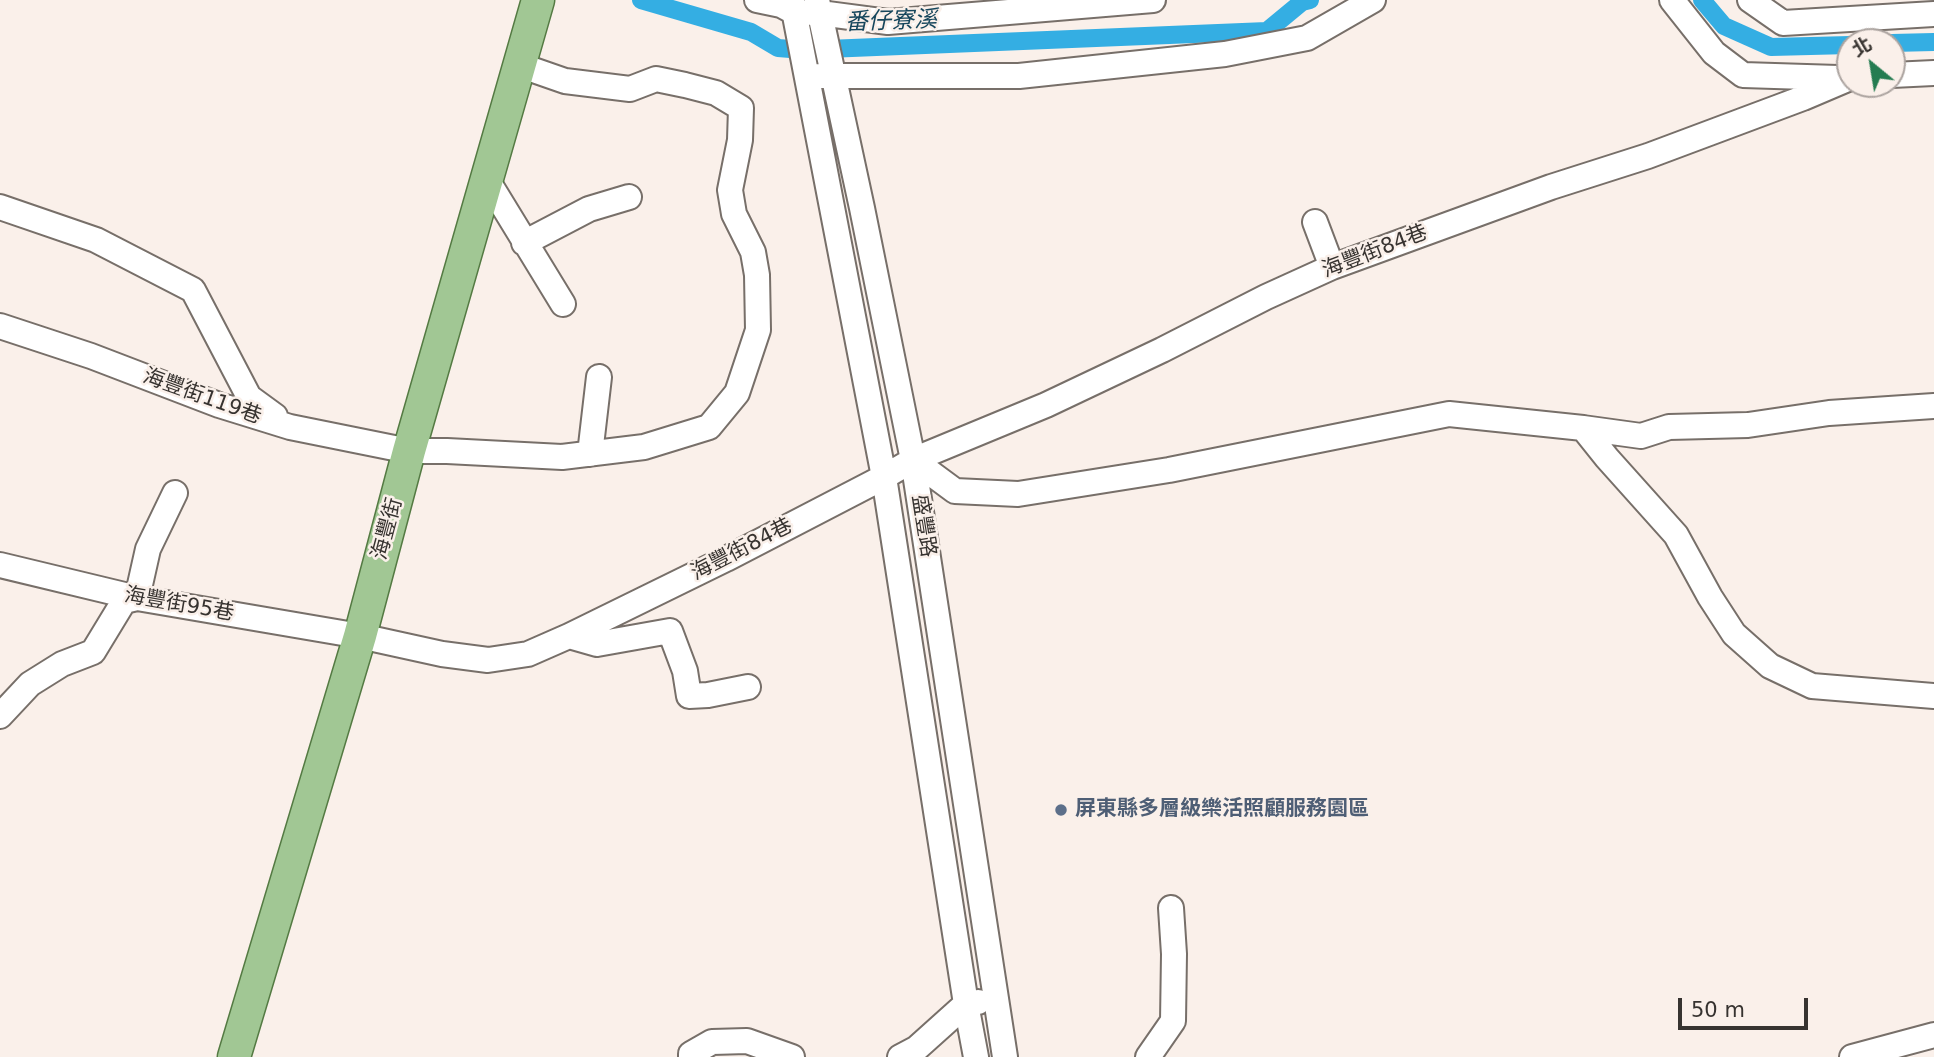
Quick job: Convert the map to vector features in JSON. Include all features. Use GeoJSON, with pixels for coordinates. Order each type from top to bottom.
{"type":"FeatureCollection","features":[{"type":"Feature","properties":{"kind":"main road","name":"海豐街"},"geometry":{"type":"LineString","coordinates":[[234,1057],[360,636],[409,451],[538,0]]}},
{"type":"Feature","properties":{"kind":"street"},"geometry":{"type":"LineString","coordinates":[[757,0],[780,5],[819,6],[888,22],[1153,0]]}},
{"type":"Feature","properties":{"kind":"street"},"geometry":{"type":"LineString","coordinates":[[808,76],[1019,76],[1225,54],[1307,37],[1373,0]]}},
{"type":"Feature","properties":{"kind":"street"},"geometry":{"type":"LineString","coordinates":[[1672,0],[1714,53],[1742,75],[1836,79]]}},
{"type":"Feature","properties":{"kind":"street"},"geometry":{"type":"LineString","coordinates":[[1750,0],[1783,23],[1934,14]]}},
{"type":"Feature","properties":{"kind":"street","name":"盛豐路"},"geometry":{"type":"LineString","coordinates":[[793,6],[884,477],[975,1057]]}},
{"type":"Feature","properties":{"kind":"street","name":"盛豐路"},"geometry":{"type":"LineString","coordinates":[[819,6],[913,460],[1005,1057]]}},
{"type":"Feature","properties":{"kind":"street","name":"海豐街119巷"},"geometry":{"type":"LineString","coordinates":[[0,326],[290,428],[409,451],[562,457],[644,447],[709,427],[737,393],[758,330],[757,275],[753,252],[734,214],[730,190],[740,141],[741,108],[716,93],[656,79],[630,89],[565,81],[519,65]]}},
{"type":"Feature","properties":{"kind":"street"},"geometry":{"type":"LineString","coordinates":[[1906,74],[1934,73]]}},
{"type":"Feature","properties":{"kind":"street","name":"海豐街84巷"},"geometry":{"type":"LineString","coordinates":[[360,636],[442,654],[488,660],[528,654],[726,559],[913,460],[1046,405],[1332,267],[1551,187],[1648,156],[1836,83]]}},
{"type":"Feature","properties":{"kind":"street"},"geometry":{"type":"LineString","coordinates":[[486,178],[563,304]]}},
{"type":"Feature","properties":{"kind":"street"},"geometry":{"type":"LineString","coordinates":[[524,243],[589,209],[629,197]]}},
{"type":"Feature","properties":{"kind":"street"},"geometry":{"type":"LineString","coordinates":[[0,207],[96,240],[193,290],[250,397],[290,428]]}},
{"type":"Feature","properties":{"kind":"street"},"geometry":{"type":"LineString","coordinates":[[1315,222],[1332,267]]}},
{"type":"Feature","properties":{"kind":"street"},"geometry":{"type":"LineString","coordinates":[[590,454],[599,377]]}},
{"type":"Feature","properties":{"kind":"street"},"geometry":{"type":"LineString","coordinates":[[913,460],[955,491],[1018,494],[1170,470],[1449,414],[1640,436],[1669,427],[1748,425],[1829,413],[1934,406]]}},
{"type":"Feature","properties":{"kind":"street"},"geometry":{"type":"LineString","coordinates":[[1583,428],[1676,536],[1734,634],[1770,666],[1812,686],[1934,696]]}},
{"type":"Feature","properties":{"kind":"street"},"geometry":{"type":"LineString","coordinates":[[0,716],[30,684],[62,664],[93,652],[124,601],[137,598],[148,549],[174,493]]}},
{"type":"Feature","properties":{"kind":"street","name":"海豐街95巷"},"geometry":{"type":"LineString","coordinates":[[0,565],[137,598],[360,636]]}},
{"type":"Feature","properties":{"kind":"street"},"geometry":{"type":"LineString","coordinates":[[569,636],[597,644],[670,631],[685,671],[689,696],[748,687]]}},
{"type":"Feature","properties":{"kind":"street"},"geometry":{"type":"LineString","coordinates":[[1148,1057],[1173,1021],[1174,954],[1171,908]]}},
{"type":"Feature","properties":{"kind":"street"},"geometry":{"type":"LineString","coordinates":[[900,1057],[917,1048],[966,1004],[996,998]]}},
{"type":"Feature","properties":{"kind":"street"},"geometry":{"type":"LineString","coordinates":[[1852,1057],[1934,1035]]}},
{"type":"Feature","properties":{"kind":"street"},"geometry":{"type":"LineString","coordinates":[[691,1057],[691,1054],[712,1042],[747,1041],[792,1057]]}},
{"type":"Feature","properties":{"kind":"waterway","name":"番仔寮溪"},"geometry":{"type":"LineString","coordinates":[[641,0],[751,32],[778,48],[803,50],[1267,31],[1302,2],[1310,0]]}},
{"type":"Feature","properties":{"kind":"waterway","name":"番仔寮溪"},"geometry":{"type":"LineString","coordinates":[[1702,0],[1724,26],[1771,47],[1836,45]]}},
{"type":"Feature","properties":{"kind":"waterway","name":"番仔寮溪"},"geometry":{"type":"LineString","coordinates":[[1906,43],[1934,42]]}},
{"type":"Feature","properties":{"kind":"place","name":"屏東縣多層級樂活照顧服務園區"},"geometry":{"type":"Point","coordinates":[1061,810]}}]}
